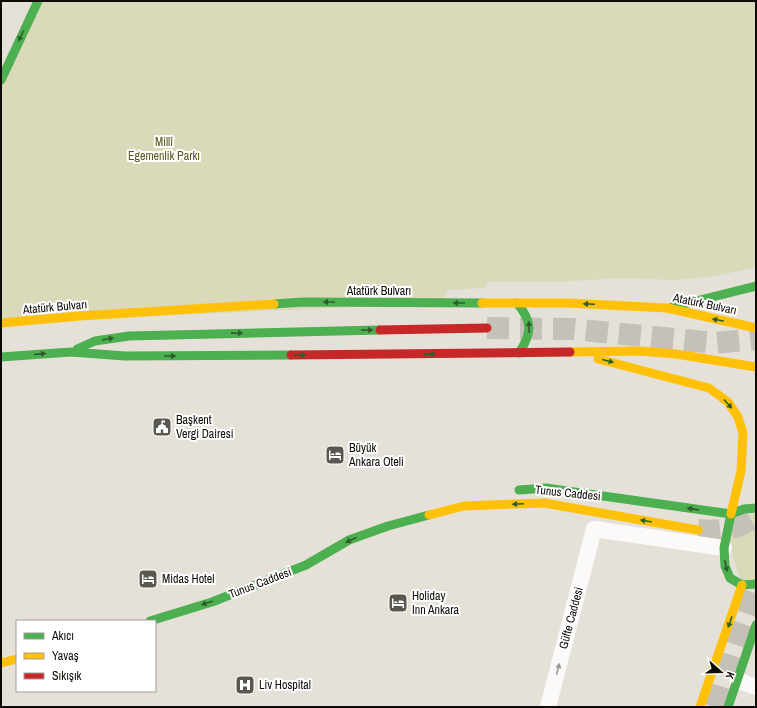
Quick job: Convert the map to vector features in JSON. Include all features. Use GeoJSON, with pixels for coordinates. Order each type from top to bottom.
{"type":"FeatureCollection","features":[{"type":"Feature","properties":{"kind":"main road"},"geometry":{"type":"LineString","coordinates":[[2,74],[38,1]]}},
{"type":"Feature","properties":{"kind":"main road"},"geometry":{"type":"LineString","coordinates":[[667,308],[756,286]]}},
{"type":"Feature","properties":{"kind":"main road","name":"Atatürk Bulvarı"},"geometry":{"type":"LineString","coordinates":[[1,324],[80,316],[303,302],[518,302],[667,308],[756,328]]}},
{"type":"Feature","properties":{"kind":"main road"},"geometry":{"type":"LineString","coordinates":[[518,302],[529,317],[530,326],[529,336],[519,353]]}},
{"type":"Feature","properties":{"kind":"main road"},"geometry":{"type":"LineString","coordinates":[[71,352],[95,341],[129,336],[487,328]]}},
{"type":"Feature","properties":{"kind":"main road"},"geometry":{"type":"LineString","coordinates":[[1,357],[71,352],[125,356],[640,351],[676,354],[756,367]]}},
{"type":"Feature","properties":{"kind":"main road"},"geometry":{"type":"LineString","coordinates":[[570,352],[709,388],[728,402],[738,417],[743,434],[741,471],[724,548],[725,566],[730,578],[742,585],[756,584]]}},
{"type":"Feature","properties":{"kind":"main road","name":"Tunus Caddesi"},"geometry":{"type":"LineString","coordinates":[[507,491],[546,488],[731,514]]}},
{"type":"Feature","properties":{"kind":"main road","name":"Tunus Caddesi"},"geometry":{"type":"LineString","coordinates":[[153,620],[212,602],[306,565],[350,540],[388,526],[464,506],[544,503],[698,530]]}},
{"type":"Feature","properties":{"kind":"main road"},"geometry":{"type":"LineString","coordinates":[[731,514],[740,510],[756,508]]}},
{"type":"Feature","properties":{"kind":"main road","name":"Tunus Caddesi"},"geometry":{"type":"LineString","coordinates":[[388,526],[405,511]]}},
{"type":"Feature","properties":{"kind":"main road"},"geometry":{"type":"LineString","coordinates":[[700,707],[742,585]]}},
{"type":"Feature","properties":{"kind":"main road"},"geometry":{"type":"LineString","coordinates":[[728,707],[756,625]]}},
{"type":"Feature","properties":{"kind":"main road"},"geometry":{"type":"LineString","coordinates":[[1,663],[16,660]]}},
{"type":"Feature","properties":{"kind":"street","name":"Güfte Caddesi"},"geometry":{"type":"LineString","coordinates":[[548,707],[594,529],[724,548]]}},
{"type":"Feature","properties":{"kind":"street"},"geometry":{"type":"LineString","coordinates":[[737,680],[756,687]]}},
{"type":"Feature","properties":{"kind":"green space","name":"Millî Egemenlik Parkı"},"geometry":{"type":"Polygon","coordinates":[[[38,1],[756,1],[756,267],[717,276],[673,280],[623,278],[557,282],[488,282],[486,288],[448,290],[444,303],[1,323],[1,80],[38,1]]]}},
{"type":"Feature","properties":{"kind":"green space"},"geometry":{"type":"Polygon","coordinates":[[[756,508],[756,584],[742,585],[726,534],[756,508]]]}},
{"type":"Feature","properties":{"kind":"tunnel"},"geometry":{"type":"LineString","coordinates":[[487,328],[572,329],[715,343],[756,339]]}},
{"type":"Feature","properties":{"kind":"tunnel"},"geometry":{"type":"LineString","coordinates":[[698,530],[728,529],[756,517]]}},
{"type":"Feature","properties":{"kind":"tunnel"},"geometry":{"type":"LineString","coordinates":[[714,707],[756,583]]}},
{"type":"Feature","properties":{"kind":"traffic: fast"},"geometry":{"type":"LineString","coordinates":[[1,80],[38,1]]}},
{"type":"Feature","properties":{"kind":"traffic: fast"},"geometry":{"type":"LineString","coordinates":[[672,307],[756,286]]}},
{"type":"Feature","properties":{"kind":"traffic: fast"},"geometry":{"type":"LineString","coordinates":[[274,304],[303,302],[482,303]]}},
{"type":"Feature","properties":{"kind":"traffic: fast"},"geometry":{"type":"LineString","coordinates":[[517,303],[526,316],[529,328],[526,339],[519,353]]}},
{"type":"Feature","properties":{"kind":"traffic: fast"},"geometry":{"type":"LineString","coordinates":[[77,349],[95,341],[129,336],[380,330]]}},
{"type":"Feature","properties":{"kind":"traffic: fast"},"geometry":{"type":"LineString","coordinates":[[1,357],[71,352],[125,356],[291,355]]}},
{"type":"Feature","properties":{"kind":"traffic: fast"},"geometry":{"type":"LineString","coordinates":[[519,490],[546,488],[731,514]]}},
{"type":"Feature","properties":{"kind":"traffic: fast"},"geometry":{"type":"LineString","coordinates":[[731,514],[744,509],[756,508]]}},
{"type":"Feature","properties":{"kind":"traffic: fast"},"geometry":{"type":"LineString","coordinates":[[731,514],[724,548],[725,566],[730,578],[742,585],[756,584]]}},
{"type":"Feature","properties":{"kind":"traffic: fast"},"geometry":{"type":"LineString","coordinates":[[153,620],[212,602],[306,565],[349,540],[388,526],[429,515]]}},
{"type":"Feature","properties":{"kind":"traffic: fast"},"geometry":{"type":"LineString","coordinates":[[728,707],[756,625]]}},
{"type":"Feature","properties":{"kind":"traffic: slow"},"geometry":{"type":"LineString","coordinates":[[482,303],[567,303],[667,308],[756,328]]}},
{"type":"Feature","properties":{"kind":"traffic: slow"},"geometry":{"type":"LineString","coordinates":[[1,323],[80,316],[274,304]]}},
{"type":"Feature","properties":{"kind":"traffic: slow"},"geometry":{"type":"LineString","coordinates":[[570,352],[640,351],[676,354],[756,367]]}},
{"type":"Feature","properties":{"kind":"traffic: slow"},"geometry":{"type":"LineString","coordinates":[[598,359],[709,388],[728,402],[738,417],[743,433],[741,471],[731,514]]}},
{"type":"Feature","properties":{"kind":"traffic: slow"},"geometry":{"type":"LineString","coordinates":[[429,515],[464,506],[544,503],[698,530]]}},
{"type":"Feature","properties":{"kind":"traffic: slow"},"geometry":{"type":"LineString","coordinates":[[700,707],[742,585]]}},
{"type":"Feature","properties":{"kind":"traffic: slow"},"geometry":{"type":"LineString","coordinates":[[1,663],[16,659]]}},
{"type":"Feature","properties":{"kind":"traffic: jam"},"geometry":{"type":"LineString","coordinates":[[380,330],[487,328]]}},
{"type":"Feature","properties":{"kind":"traffic: jam"},"geometry":{"type":"LineString","coordinates":[[291,355],[570,352]]}},
{"type":"Feature","properties":{"kind":"place","name":"Başkent Vergi Dairesi"},"geometry":{"type":"Point","coordinates":[162,427]}},
{"type":"Feature","properties":{"kind":"place","name":"Büyük Ankara Oteli"},"geometry":{"type":"Point","coordinates":[335,455]}},
{"type":"Feature","properties":{"kind":"place","name":"Midas Hotel"},"geometry":{"type":"Point","coordinates":[148,579]}},
{"type":"Feature","properties":{"kind":"place","name":"Holiday Inn Ankara"},"geometry":{"type":"Point","coordinates":[398,603]}},
{"type":"Feature","properties":{"kind":"place","name":"Liv Hospital"},"geometry":{"type":"Point","coordinates":[245,685]}}]}
